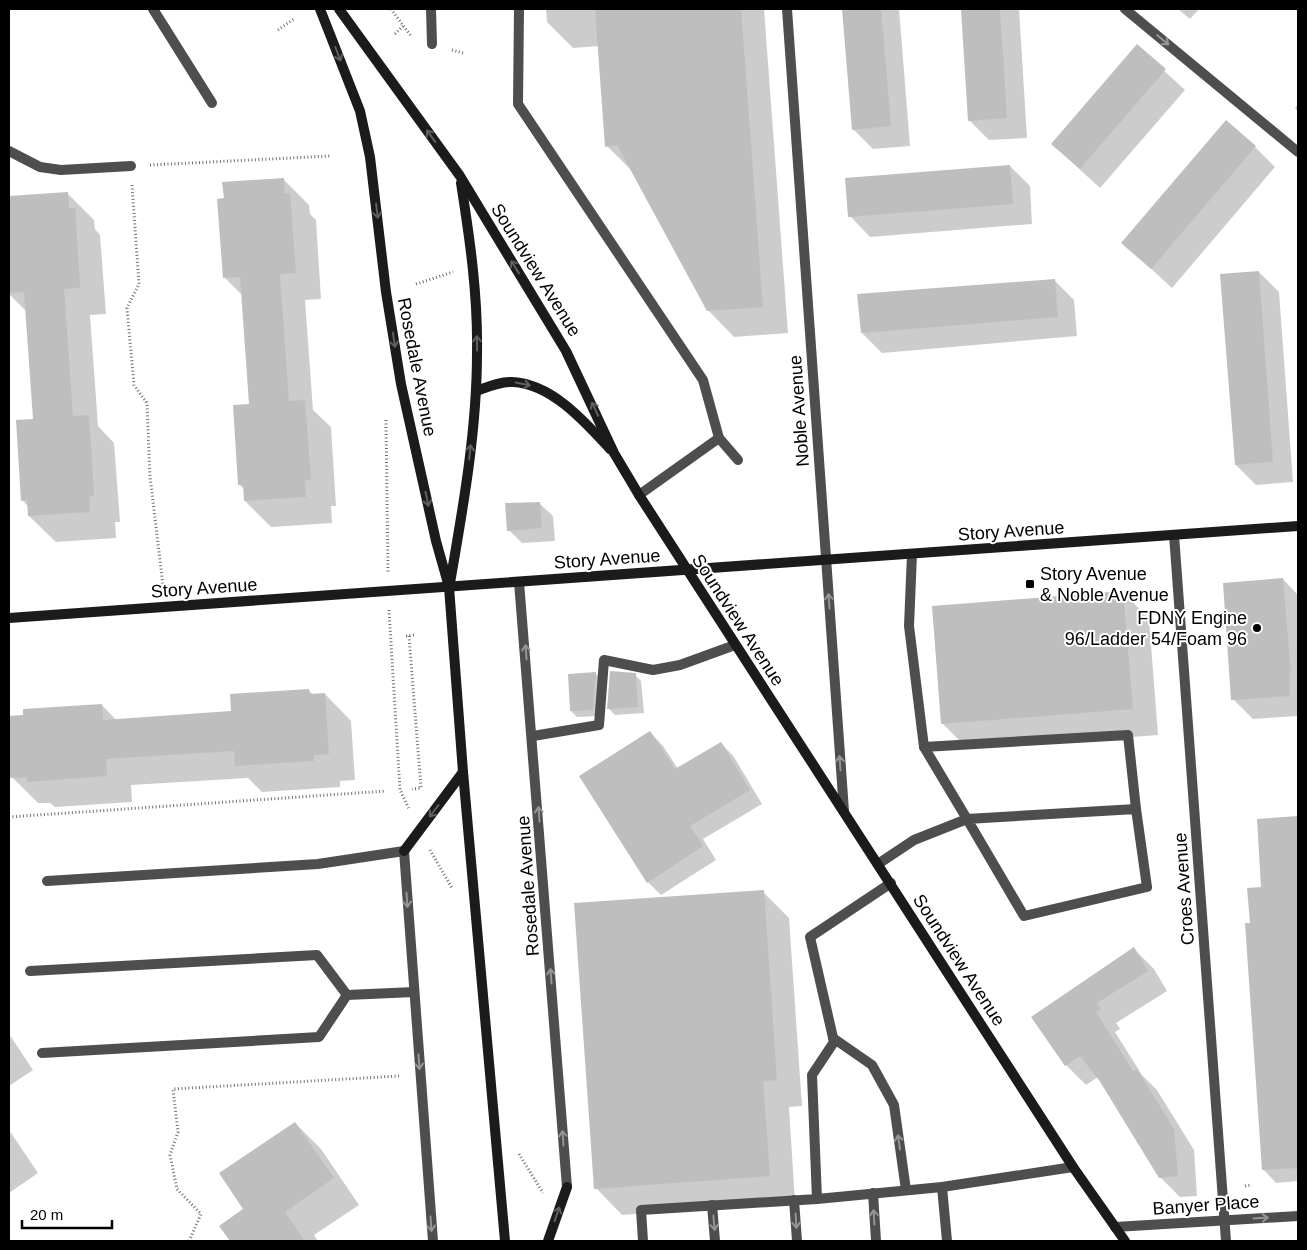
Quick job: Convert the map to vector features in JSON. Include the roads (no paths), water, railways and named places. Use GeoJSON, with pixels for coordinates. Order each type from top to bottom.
{"type":"FeatureCollection","features":[{"type":"Feature","properties":{"kind":"main road","name":"Rosedale Avenue"},"geometry":{"type":"LineString","coordinates":[[320,9],[360,111],[370,157],[386,292],[401,384],[436,541],[449,587],[463,772],[505,1241]]}},
{"type":"Feature","properties":{"kind":"main road","name":"Soundview Avenue"},"geometry":{"type":"LineString","coordinates":[[339,9],[460,176],[566,351],[614,453],[639,495],[1073,1167],[1124,1241]]}},
{"type":"Feature","properties":{"kind":"main road","name":"Rosedale Avenue"},"geometry":{"type":"LineString","coordinates":[[449,587],[470,454],[476,392],[475,288],[460,176]]}},
{"type":"Feature","properties":{"kind":"main road"},"geometry":{"type":"LineString","coordinates":[[476,392],[510,382],[527,383],[557,400],[576,415],[614,453]]}},
{"type":"Feature","properties":{"kind":"main road","name":"Story Avenue"},"geometry":{"type":"LineString","coordinates":[[9,618],[1298,526]]}},
{"type":"Feature","properties":{"kind":"main road"},"geometry":{"type":"LineString","coordinates":[[404,851],[463,772]]}},
{"type":"Feature","properties":{"kind":"main road"},"geometry":{"type":"LineString","coordinates":[[548,1241],[567,1187]]}},
{"type":"Feature","properties":{"kind":"street"},"geometry":{"type":"LineString","coordinates":[[153,9],[212,103]]}},
{"type":"Feature","properties":{"kind":"street"},"geometry":{"type":"LineString","coordinates":[[430,9],[432,44]]}},
{"type":"Feature","properties":{"kind":"street"},"geometry":{"type":"LineString","coordinates":[[519,9],[518,104],[703,380],[720,438],[738,460]]}},
{"type":"Feature","properties":{"kind":"street","name":"Noble Avenue"},"geometry":{"type":"LineString","coordinates":[[788,9],[844,812]]}},
{"type":"Feature","properties":{"kind":"street"},"geometry":{"type":"LineString","coordinates":[[1125,9],[1298,152]]}},
{"type":"Feature","properties":{"kind":"street"},"geometry":{"type":"LineString","coordinates":[[9,151],[40,168],[62,170],[131,166]]}},
{"type":"Feature","properties":{"kind":"street"},"geometry":{"type":"LineString","coordinates":[[639,495],[720,438]]}},
{"type":"Feature","properties":{"kind":"street","name":"Croes Avenue"},"geometry":{"type":"LineString","coordinates":[[1174,535],[1226,1241]]}},
{"type":"Feature","properties":{"kind":"street"},"geometry":{"type":"LineString","coordinates":[[912,554],[909,626],[924,747],[1024,916],[1147,887],[1128,734],[924,747]]}},
{"type":"Feature","properties":{"kind":"street","name":"Rosedale Avenue"},"geometry":{"type":"LineString","coordinates":[[519,582],[533,736],[567,1187]]}},
{"type":"Feature","properties":{"kind":"street"},"geometry":{"type":"LineString","coordinates":[[533,736],[600,725],[604,660],[653,670],[680,665],[735,645]]}},
{"type":"Feature","properties":{"kind":"street"},"geometry":{"type":"LineString","coordinates":[[878,864],[914,840],[967,819],[1136,809]]}},
{"type":"Feature","properties":{"kind":"street"},"geometry":{"type":"LineString","coordinates":[[47,882],[318,864],[404,851],[433,1241]]}},
{"type":"Feature","properties":{"kind":"street"},"geometry":{"type":"LineString","coordinates":[[817,1199],[812,1075],[834,1042],[810,937],[891,883]]}},
{"type":"Feature","properties":{"kind":"street"},"geometry":{"type":"LineString","coordinates":[[30,971],[318,955],[347,995]]}},
{"type":"Feature","properties":{"kind":"street"},"geometry":{"type":"LineString","coordinates":[[347,995],[414,992]]}},
{"type":"Feature","properties":{"kind":"street"},"geometry":{"type":"LineString","coordinates":[[42,1052],[319,1037],[347,995]]}},
{"type":"Feature","properties":{"kind":"street"},"geometry":{"type":"LineString","coordinates":[[833,1038],[872,1065],[894,1105],[906,1190]]}},
{"type":"Feature","properties":{"kind":"street"},"geometry":{"type":"LineString","coordinates":[[642,1241],[641,1210],[817,1199],[942,1187],[1073,1167]]}},
{"type":"Feature","properties":{"kind":"street"},"geometry":{"type":"LineString","coordinates":[[942,1187],[947,1241]]}},
{"type":"Feature","properties":{"kind":"street"},"geometry":{"type":"LineString","coordinates":[[873,1193],[876,1241]]}},
{"type":"Feature","properties":{"kind":"street"},"geometry":{"type":"LineString","coordinates":[[794,1200],[797,1241]]}},
{"type":"Feature","properties":{"kind":"street"},"geometry":{"type":"LineString","coordinates":[[712,1205],[715,1241]]}},
{"type":"Feature","properties":{"kind":"street","name":"Banyer Place"},"geometry":{"type":"LineString","coordinates":[[1115,1227],[1298,1216]]}},
{"type":"Feature","properties":{"kind":"place","name":"Story Avenue & Noble Avenue"},"geometry":{"type":"Point","coordinates":[1030,584]}},
{"type":"Feature","properties":{"kind":"place","name":"FDNY Engine 96/Ladder 54/Foam 96"},"geometry":{"type":"Point","coordinates":[1257,628]}}]}
